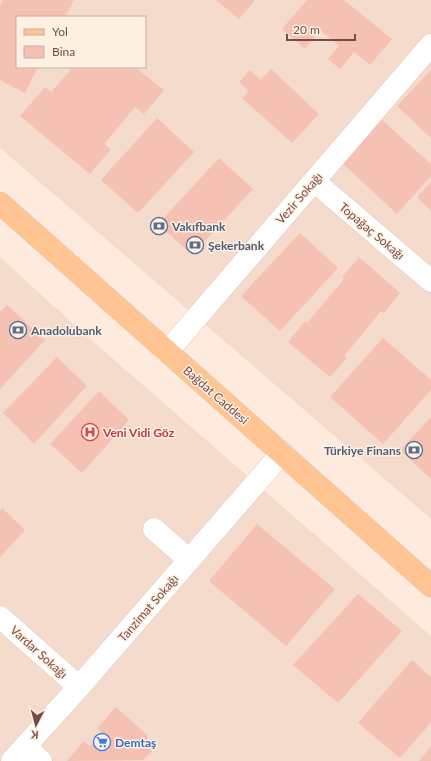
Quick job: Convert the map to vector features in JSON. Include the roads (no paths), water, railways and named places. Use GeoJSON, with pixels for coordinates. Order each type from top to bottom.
{"type":"FeatureCollection","features":[{"type":"Feature","properties":{"kind":"main road","name":"Bağdat Caddesi"},"geometry":{"type":"LineString","coordinates":[[0,203],[431,586]]}},
{"type":"Feature","properties":{"kind":"street","name":"Vezir Sokağı"},"geometry":{"type":"LineString","coordinates":[[167,352],[431,45]]}},
{"type":"Feature","properties":{"kind":"street","name":"Topağaç Sokağı"},"geometry":{"type":"LineString","coordinates":[[314,181],[431,281]]}},
{"type":"Feature","properties":{"kind":"street","name":"Tanzimat Sokağı"},"geometry":{"type":"LineString","coordinates":[[18,754],[79,687],[282,453]]}},
{"type":"Feature","properties":{"kind":"street"},"geometry":{"type":"LineString","coordinates":[[154,529],[189,560]]}},
{"type":"Feature","properties":{"kind":"street","name":"Vardar Sokağı"},"geometry":{"type":"LineString","coordinates":[[0,617],[79,687]]}},
{"type":"Feature","properties":{"kind":"street"},"geometry":{"type":"LineString","coordinates":[[18,754],[42,761]]}},
{"type":"Feature","properties":{"kind":"place","name":"Vakıfbank"},"geometry":{"type":"Point","coordinates":[159,226]}},
{"type":"Feature","properties":{"kind":"place","name":"Şekerbank"},"geometry":{"type":"Point","coordinates":[195,245]}},
{"type":"Feature","properties":{"kind":"place","name":"Anadolubank"},"geometry":{"type":"Point","coordinates":[18,330]}},
{"type":"Feature","properties":{"kind":"place","name":"Veni Vidi Göz"},"geometry":{"type":"Point","coordinates":[90,432]}},
{"type":"Feature","properties":{"kind":"place","name":"Türkiye Finans"},"geometry":{"type":"Point","coordinates":[414,450]}},
{"type":"Feature","properties":{"kind":"place","name":"Demtaş"},"geometry":{"type":"Point","coordinates":[102,742]}}]}
